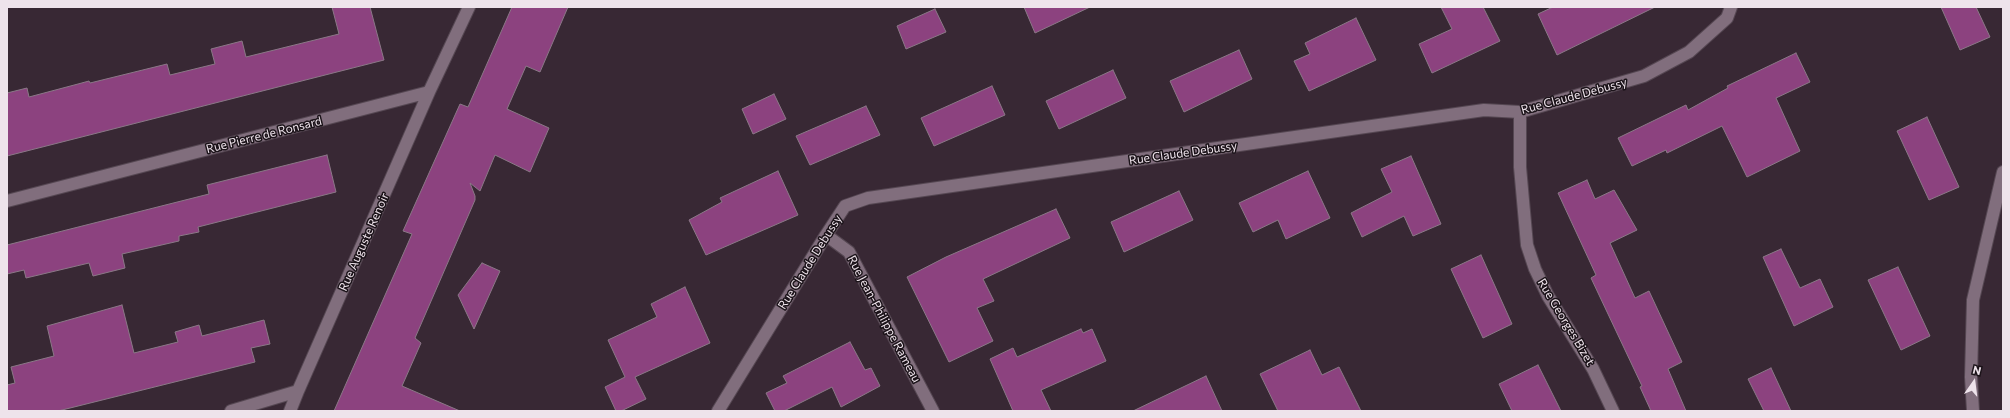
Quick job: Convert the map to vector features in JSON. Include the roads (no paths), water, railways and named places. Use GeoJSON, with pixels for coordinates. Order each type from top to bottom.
{"type":"FeatureCollection","features":[{"type":"Feature","properties":{"kind":"street"},"geometry":{"type":"LineString","coordinates":[[429,92],[469,7]]}},
{"type":"Feature","properties":{"kind":"street","name":"Rue Claude Debussy"},"geometry":{"type":"LineString","coordinates":[[718,411],[845,206],[868,198],[1484,110],[1520,112],[1644,76],[1688,52],[1727,18],[1731,7]]}},
{"type":"Feature","properties":{"kind":"street","name":"Rue Pierre de Ronsard"},"geometry":{"type":"LineString","coordinates":[[7,201],[429,92]]}},
{"type":"Feature","properties":{"kind":"street","name":"Rue Auguste Renoir"},"geometry":{"type":"LineString","coordinates":[[290,411],[429,92]]}},
{"type":"Feature","properties":{"kind":"street","name":"Rue Georges Bizet"},"geometry":{"type":"LineString","coordinates":[[1520,112],[1520,167],[1527,245],[1535,269],[1548,296],[1593,369],[1613,411]]}},
{"type":"Feature","properties":{"kind":"street"},"geometry":{"type":"LineString","coordinates":[[1973,411],[1973,300],[2003,172]]}},
{"type":"Feature","properties":{"kind":"street","name":"Rue Jean-Philippe Rameau"},"geometry":{"type":"LineString","coordinates":[[826,235],[848,252],[933,411]]}},
{"type":"Feature","properties":{"kind":"street"},"geometry":{"type":"LineString","coordinates":[[231,411],[298,391]]}}]}
